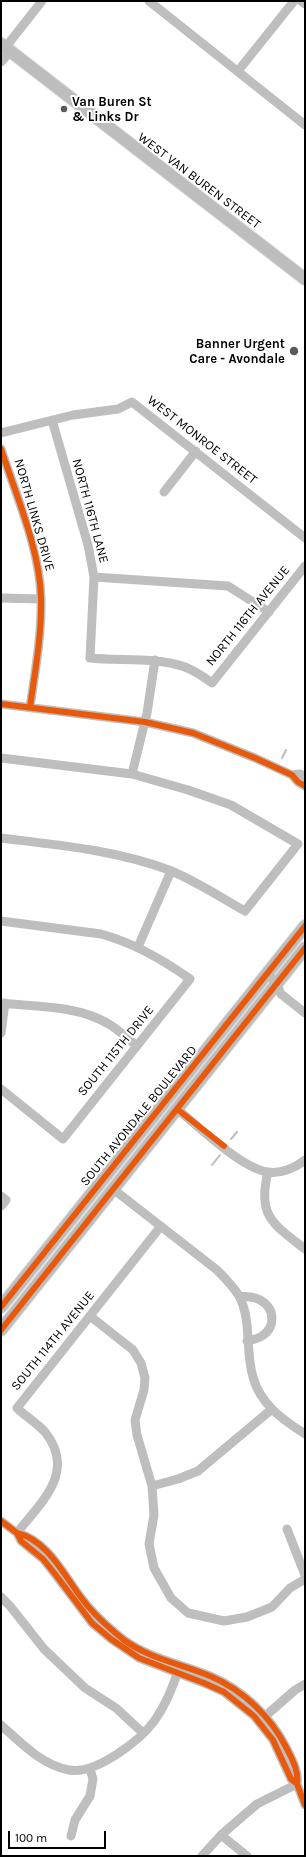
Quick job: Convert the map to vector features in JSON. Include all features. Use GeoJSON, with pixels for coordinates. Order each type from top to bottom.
{"type":"FeatureCollection","features":[{"type":"Feature","properties":{"kind":"main road","name":"WEST VAN BUREN STREET"},"geometry":{"type":"LineString","coordinates":[[6,48],[305,279]]}},
{"type":"Feature","properties":{"kind":"main road","name":"SOUTH AVONDALE BOULEVARD"},"geometry":{"type":"LineString","coordinates":[[1,1306],[305,926]]}},
{"type":"Feature","properties":{"kind":"main road","name":"SOUTH AVONDALE BOULEVARD"},"geometry":{"type":"LineString","coordinates":[[1,1330],[305,948]]}},
{"type":"Feature","properties":{"kind":"main road"},"geometry":{"type":"LineString","coordinates":[[166,1100],[177,1109]]}},
{"type":"Feature","properties":{"kind":"street"},"geometry":{"type":"LineString","coordinates":[[1,62],[6,48],[42,1]]}},
{"type":"Feature","properties":{"kind":"street"},"geometry":{"type":"LineString","coordinates":[[149,1],[305,124]]}},
{"type":"Feature","properties":{"kind":"street"},"geometry":{"type":"LineString","coordinates":[[238,71],[294,1]]}},
{"type":"Feature","properties":{"kind":"street"},"geometry":{"type":"LineString","coordinates":[[301,1],[305,4]]}},
{"type":"Feature","properties":{"kind":"street","name":"WEST MONROE STREET"},"geometry":{"type":"LineString","coordinates":[[1,434],[52,420],[118,408],[132,402],[305,538]]}},
{"type":"Feature","properties":{"kind":"street","name":"NORTH 116TH LANE"},"geometry":{"type":"LineString","coordinates":[[52,420],[88,545],[94,577],[90,658],[116,661],[155,660]]}},
{"type":"Feature","properties":{"kind":"street","name":"NORTH LINKS DRIVE"},"geometry":{"type":"LineString","coordinates":[[1,449],[32,545],[38,570],[41,599],[40,630],[30,707]]}},
{"type":"Feature","properties":{"kind":"street"},"geometry":{"type":"LineString","coordinates":[[164,492],[196,451]]}},
{"type":"Feature","properties":{"kind":"street","name":"NORTH 116TH AVENUE"},"geometry":{"type":"LineString","coordinates":[[155,660],[185,667],[212,683],[305,566]]}},
{"type":"Feature","properties":{"kind":"street"},"geometry":{"type":"LineString","coordinates":[[94,577],[228,586],[269,612]]}},
{"type":"Feature","properties":{"kind":"street"},"geometry":{"type":"LineString","coordinates":[[1,598],[41,599]]}},
{"type":"Feature","properties":{"kind":"street"},"geometry":{"type":"LineString","coordinates":[[132,774],[145,722],[155,660]]}},
{"type":"Feature","properties":{"kind":"street"},"geometry":{"type":"LineString","coordinates":[[1,704],[145,722],[193,733],[292,775],[298,782],[305,786]]}},
{"type":"Feature","properties":{"kind":"street"},"geometry":{"type":"LineString","coordinates":[[1,758],[132,774],[188,790],[231,805],[298,844],[245,911],[201,885],[171,871],[121,855],[82,848],[1,838]]}},
{"type":"Feature","properties":{"kind":"street"},"geometry":{"type":"LineString","coordinates":[[292,775],[300,774],[305,777]]}},
{"type":"Feature","properties":{"kind":"street"},"geometry":{"type":"LineString","coordinates":[[1,921],[101,934],[138,947],[171,871]]}},
{"type":"Feature","properties":{"kind":"street","name":"SOUTH 115TH DRIVE"},"geometry":{"type":"LineString","coordinates":[[1,1089],[63,1139],[190,979],[164,960],[138,947]]}},
{"type":"Feature","properties":{"kind":"street"},"geometry":{"type":"LineString","coordinates":[[267,973],[276,983],[281,994],[305,1013]]}},
{"type":"Feature","properties":{"kind":"street"},"geometry":{"type":"LineString","coordinates":[[1,1033],[3,1003],[75,1011],[106,1023],[137,1046]]}},
{"type":"Feature","properties":{"kind":"street"},"geometry":{"type":"LineString","coordinates":[[177,1109],[238,1158],[254,1168],[268,1172],[282,1172],[305,1160]]}},
{"type":"Feature","properties":{"kind":"street"},"geometry":{"type":"LineString","coordinates":[[268,1172],[264,1194],[266,1212],[279,1228],[305,1249]]}},
{"type":"Feature","properties":{"kind":"street"},"geometry":{"type":"LineString","coordinates":[[114,1189],[217,1270],[238,1296],[246,1319],[247,1341],[253,1378],[272,1409],[283,1420],[305,1434]]}},
{"type":"Feature","properties":{"kind":"street","name":"SOUTH 114TH AVENUE"},"geometry":{"type":"LineString","coordinates":[[16,1533],[49,1492],[57,1472],[58,1454],[44,1432],[17,1408],[161,1226]]}},
{"type":"Feature","properties":{"kind":"street"},"geometry":{"type":"LineString","coordinates":[[238,1296],[260,1300],[267,1305],[273,1318],[272,1325],[263,1336],[247,1341]]}},
{"type":"Feature","properties":{"kind":"street"},"geometry":{"type":"LineString","coordinates":[[90,1316],[133,1350],[141,1363],[145,1378],[144,1390],[136,1420],[137,1435],[152,1486],[154,1515],[149,1544],[154,1568],[171,1598],[188,1613],[224,1621],[247,1617],[272,1607],[290,1588],[305,1579]]}},
{"type":"Feature","properties":{"kind":"street"},"geometry":{"type":"LineString","coordinates":[[152,1486],[178,1479],[198,1471],[272,1409]]}},
{"type":"Feature","properties":{"kind":"street"},"geometry":{"type":"LineString","coordinates":[[1,1521],[16,1533],[26,1535],[54,1560],[82,1600],[105,1624],[138,1648],[224,1692],[262,1719],[291,1779],[297,1784],[305,1806]]}},
{"type":"Feature","properties":{"kind":"street"},"geometry":{"type":"LineString","coordinates":[[287,1529],[305,1575]]}},
{"type":"Feature","properties":{"kind":"street"},"geometry":{"type":"LineString","coordinates":[[1,1597],[10,1606],[44,1649],[59,1664],[85,1688],[116,1708],[143,1733]]}},
{"type":"Feature","properties":{"kind":"street"},"geometry":{"type":"LineString","coordinates":[[1,1725],[49,1764],[70,1770],[90,1769],[113,1756],[143,1733],[155,1720],[162,1709],[179,1669]]}},
{"type":"Feature","properties":{"kind":"street"},"geometry":{"type":"LineString","coordinates":[[262,1719],[295,1690],[305,1684]]}},
{"type":"Feature","properties":{"kind":"street"},"geometry":{"type":"LineString","coordinates":[[71,1836],[75,1820],[90,1796],[93,1779],[90,1769]]}},
{"type":"Feature","properties":{"kind":"street"},"geometry":{"type":"LineString","coordinates":[[202,1856],[221,1835],[257,1804],[297,1784]]}},
{"type":"Feature","properties":{"kind":"street"},"geometry":{"type":"LineString","coordinates":[[221,1835],[247,1856]]}},
{"type":"Feature","properties":{"kind":"waterway"},"geometry":{"type":"LineString","coordinates":[[282,758],[286,750]]}},
{"type":"Feature","properties":{"kind":"waterway"},"geometry":{"type":"LineString","coordinates":[[231,1139],[237,1132]]}},
{"type":"Feature","properties":{"kind":"waterway"},"geometry":{"type":"LineString","coordinates":[[212,1165],[220,1155]]}},
{"type":"Feature","properties":{"kind":"cycle path"},"geometry":{"type":"LineString","coordinates":[[1,449],[32,542],[40,580],[41,612],[38,653],[30,707]]}},
{"type":"Feature","properties":{"kind":"cycle path"},"geometry":{"type":"LineString","coordinates":[[1,704],[145,722],[193,733],[292,775],[298,782],[305,786]]}},
{"type":"Feature","properties":{"kind":"cycle path"},"geometry":{"type":"LineString","coordinates":[[1,1307],[305,926]]}},
{"type":"Feature","properties":{"kind":"cycle path"},"geometry":{"type":"LineString","coordinates":[[1,1330],[305,948]]}},
{"type":"Feature","properties":{"kind":"cycle path"},"geometry":{"type":"LineString","coordinates":[[177,1109],[224,1146]]}},
{"type":"Feature","properties":{"kind":"cycle path"},"geometry":{"type":"LineString","coordinates":[[1,1521],[17,1533],[21,1541],[43,1559],[92,1623],[111,1639],[139,1658],[224,1692],[254,1716],[273,1740],[291,1779],[297,1784],[305,1805]]}},
{"type":"Feature","properties":{"kind":"cycle path"},"geometry":{"type":"LineString","coordinates":[[17,1533],[28,1537],[47,1551],[92,1611],[124,1640],[134,1647],[155,1657],[210,1676],[244,1696],[264,1715],[286,1747],[296,1770],[297,1784]]}},
{"type":"Feature","properties":{"kind":"place","name":"Van Buren St & Links Dr"},"geometry":{"type":"Point","coordinates":[64,109]}},
{"type":"Feature","properties":{"kind":"place","name":"Banner Urgent Care - Avondale"},"geometry":{"type":"Point","coordinates":[294,351]}}]}
